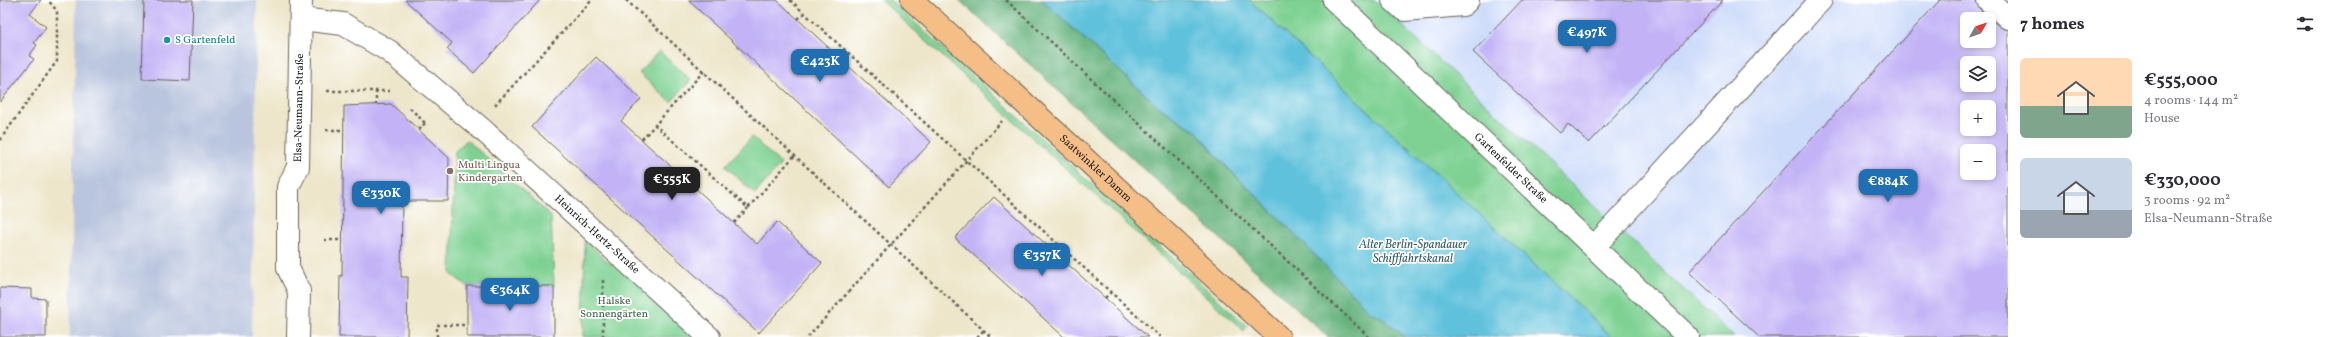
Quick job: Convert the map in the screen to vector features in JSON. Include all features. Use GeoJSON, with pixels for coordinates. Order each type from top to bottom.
{"type":"FeatureCollection","features":[{"type":"Feature","properties":{"kind":"main road","name":"Saatwinkler Damm"},"geometry":{"type":"LineString","coordinates":[[912,0],[1279,337]]}},
{"type":"Feature","properties":{"kind":"street","name":"Gartenfelder Straße"},"geometry":{"type":"LineString","coordinates":[[1334,0],[1688,337]]}},
{"type":"Feature","properties":{"kind":"street"},"geometry":{"type":"LineString","coordinates":[[1393,0],[1404,10],[1463,5],[1468,0]]}},
{"type":"Feature","properties":{"kind":"street"},"geometry":{"type":"LineString","coordinates":[[1594,247],[1821,0]]}},
{"type":"Feature","properties":{"kind":"street"},"geometry":{"type":"LineString","coordinates":[[1988,0],[2008,18]]}},
{"type":"Feature","properties":{"kind":"street","name":"Elsa-Neumann-Straße"},"geometry":{"type":"LineString","coordinates":[[298,337],[299,291],[288,268],[288,187],[298,167],[301,10],[343,24],[389,51],[481,128]]}},
{"type":"Feature","properties":{"kind":"street","name":"Heinrich-Hertz-Straße"},"geometry":{"type":"LineString","coordinates":[[481,128],[709,337]]}},
{"type":"Feature","properties":{"kind":"path"},"geometry":{"type":"LineString","coordinates":[[0,140],[57,61],[57,11],[48,0]]}},
{"type":"Feature","properties":{"kind":"path"},"geometry":{"type":"LineString","coordinates":[[481,128],[592,0]]}},
{"type":"Feature","properties":{"kind":"path"},"geometry":{"type":"LineString","coordinates":[[626,0],[891,243],[991,337]]}},
{"type":"Feature","properties":{"kind":"path"},"geometry":{"type":"LineString","coordinates":[[790,0],[1160,337]]}},
{"type":"Feature","properties":{"kind":"path"},"geometry":{"type":"LineString","coordinates":[[1006,0],[1369,337]]}},
{"type":"Feature","properties":{"kind":"path"},"geometry":{"type":"LineString","coordinates":[[798,19],[804,13]]}},
{"type":"Feature","properties":{"kind":"path"},"geometry":{"type":"LineString","coordinates":[[838,56],[844,50]]}},
{"type":"Feature","properties":{"kind":"path"},"geometry":{"type":"LineString","coordinates":[[642,139],[704,71]]}},
{"type":"Feature","properties":{"kind":"path"},"geometry":{"type":"LineString","coordinates":[[322,91],[393,91],[398,96]]}},
{"type":"Feature","properties":{"kind":"path"},"geometry":{"type":"LineString","coordinates":[[376,91],[376,105]]}},
{"type":"Feature","properties":{"kind":"path"},"geometry":{"type":"LineString","coordinates":[[409,107],[425,123]]}},
{"type":"Feature","properties":{"kind":"path"},"geometry":{"type":"LineString","coordinates":[[808,337],[1002,121]]}},
{"type":"Feature","properties":{"kind":"path"},"geometry":{"type":"LineString","coordinates":[[655,125],[748,208]]}},
{"type":"Feature","properties":{"kind":"path"},"geometry":{"type":"LineString","coordinates":[[322,130],[344,130]]}},
{"type":"Feature","properties":{"kind":"path"},"geometry":{"type":"LineString","coordinates":[[734,223],[795,155]]}},
{"type":"Feature","properties":{"kind":"path"},"geometry":{"type":"LineString","coordinates":[[324,240],[342,240]]}},
{"type":"Feature","properties":{"kind":"path"},"geometry":{"type":"LineString","coordinates":[[603,337],[604,258],[611,248]]}},
{"type":"Feature","properties":{"kind":"path"},"geometry":{"type":"LineString","coordinates":[[1105,298],[1111,292]]}},
{"type":"Feature","properties":{"kind":"path"},"geometry":{"type":"LineString","coordinates":[[437,337],[437,325],[467,325]]}},
{"type":"Feature","properties":{"kind":"path"},"geometry":{"type":"LineString","coordinates":[[977,337],[984,330]]}},
{"type":"Feature","properties":{"kind":"shaded area"},"geometry":{"type":"Polygon","coordinates":[[[76,0],[257,0],[252,337],[70,337],[76,0]]]}},
{"type":"Feature","properties":{"kind":"shaded area"},"geometry":{"type":"Polygon","coordinates":[[[1375,0],[2008,0],[2008,337],[1730,337],[1375,0]]]}},
{"type":"Feature","properties":{"kind":"green space"},"geometry":{"type":"Polygon","coordinates":[[[881,0],[890,0],[1247,326],[1244,331],[881,0]]]}},
{"type":"Feature","properties":{"kind":"green space"},"geometry":{"type":"Polygon","coordinates":[[[959,0],[1042,0],[1159,107],[1197,132],[1222,163],[1276,215],[1370,312],[1381,317],[1405,337],[1328,337],[959,0]]]}},
{"type":"Feature","properties":{"kind":"green space"},"geometry":{"type":"Polygon","coordinates":[[[1249,0],[1375,0],[1734,337],[1612,337],[1249,0]]]}},
{"type":"Feature","properties":{"kind":"green space"},"geometry":{"type":"Polygon","coordinates":[[[659,51],[691,80],[671,102],[639,73],[659,51]]]}},
{"type":"Feature","properties":{"kind":"green space"},"geometry":{"type":"Polygon","coordinates":[[[752,137],[781,164],[755,194],[725,166],[752,137]]]}},
{"type":"Feature","properties":{"kind":"green space","name":"Multi Lingua Kindergarten"},"geometry":{"type":"Polygon","coordinates":[[[467,140],[551,216],[554,286],[467,286],[451,274],[455,151],[467,140]]]}},
{"type":"Feature","properties":{"kind":"green space","name":"Halske Sonnengärten"},"geometry":{"type":"Polygon","coordinates":[[[585,240],[610,264],[614,261],[697,337],[583,337],[585,240]]]}},
{"type":"Feature","properties":{"kind":"water","name":"Alter Berlin-Spandauer Schifffahrtskanal"},"geometry":{"type":"Polygon","coordinates":[[[1042,0],[1249,0],[1612,337],[1405,337],[1381,317],[1370,312],[1276,215],[1222,162],[1197,132],[1159,107],[1042,0]]]}},
{"type":"Feature","properties":{"kind":"building"},"geometry":{"type":"Polygon","coordinates":[[[0,0],[41,0],[30,14],[46,27],[34,43],[37,45],[29,56],[34,59],[0,102],[0,0]]]}},
{"type":"Feature","properties":{"kind":"building","name":"S Gartenfeld"},"geometry":{"type":"Polygon","coordinates":[[[144,0],[193,0],[190,81],[142,79],[144,0]]]}},
{"type":"Feature","properties":{"kind":"building"},"geometry":{"type":"Polygon","coordinates":[[[405,0],[540,0],[474,73],[447,49],[452,43],[405,0]]]}},
{"type":"Feature","properties":{"kind":"building"},"geometry":{"type":"Polygon","coordinates":[[[688,0],[777,0],[931,142],[889,187],[688,0]]]}},
{"type":"Feature","properties":{"kind":"building"},"geometry":{"type":"Polygon","coordinates":[[[1522,0],[1723,0],[1589,143],[1568,124],[1560,133],[1473,52],[1522,0]]]}},
{"type":"Feature","properties":{"kind":"building"},"geometry":{"type":"Polygon","coordinates":[[[1940,0],[1976,0],[1980,9],[1983,12],[1960,12],[1960,48],[1996,48],[1996,23],[2000,27],[2008,30],[2008,337],[1759,337],[1689,272],[1940,0]]]}},
{"type":"Feature","properties":{"kind":"building"},"geometry":{"type":"Polygon","coordinates":[[[596,57],[641,99],[621,121],[757,244],[777,222],[822,263],[759,333],[532,127],[596,57]]]}},
{"type":"Feature","properties":{"kind":"building"},"geometry":{"type":"Polygon","coordinates":[[[391,104],[449,158],[448,201],[402,201],[401,277],[408,277],[407,337],[339,337],[340,275],[342,276],[344,106],[391,104]]]}},
{"type":"Feature","properties":{"kind":"building"},"geometry":{"type":"Polygon","coordinates":[[[994,197],[1148,337],[1064,337],[955,238],[994,197]]]}},
{"type":"Feature","properties":{"kind":"building"},"geometry":{"type":"Polygon","coordinates":[[[467,286],[554,286],[554,337],[467,337],[467,286]]]}},
{"type":"Feature","properties":{"kind":"building"},"geometry":{"type":"Polygon","coordinates":[[[0,288],[32,289],[32,298],[46,299],[46,337],[0,337],[0,288]]]}},
{"type":"Feature","properties":{"kind":"place","name":"S Gartenfeld"},"geometry":{"type":"Point","coordinates":[167,40]}},
{"type":"Feature","properties":{"kind":"place","name":"Multi Lingua Kindergarten"},"geometry":{"type":"Point","coordinates":[450,171]}}]}
